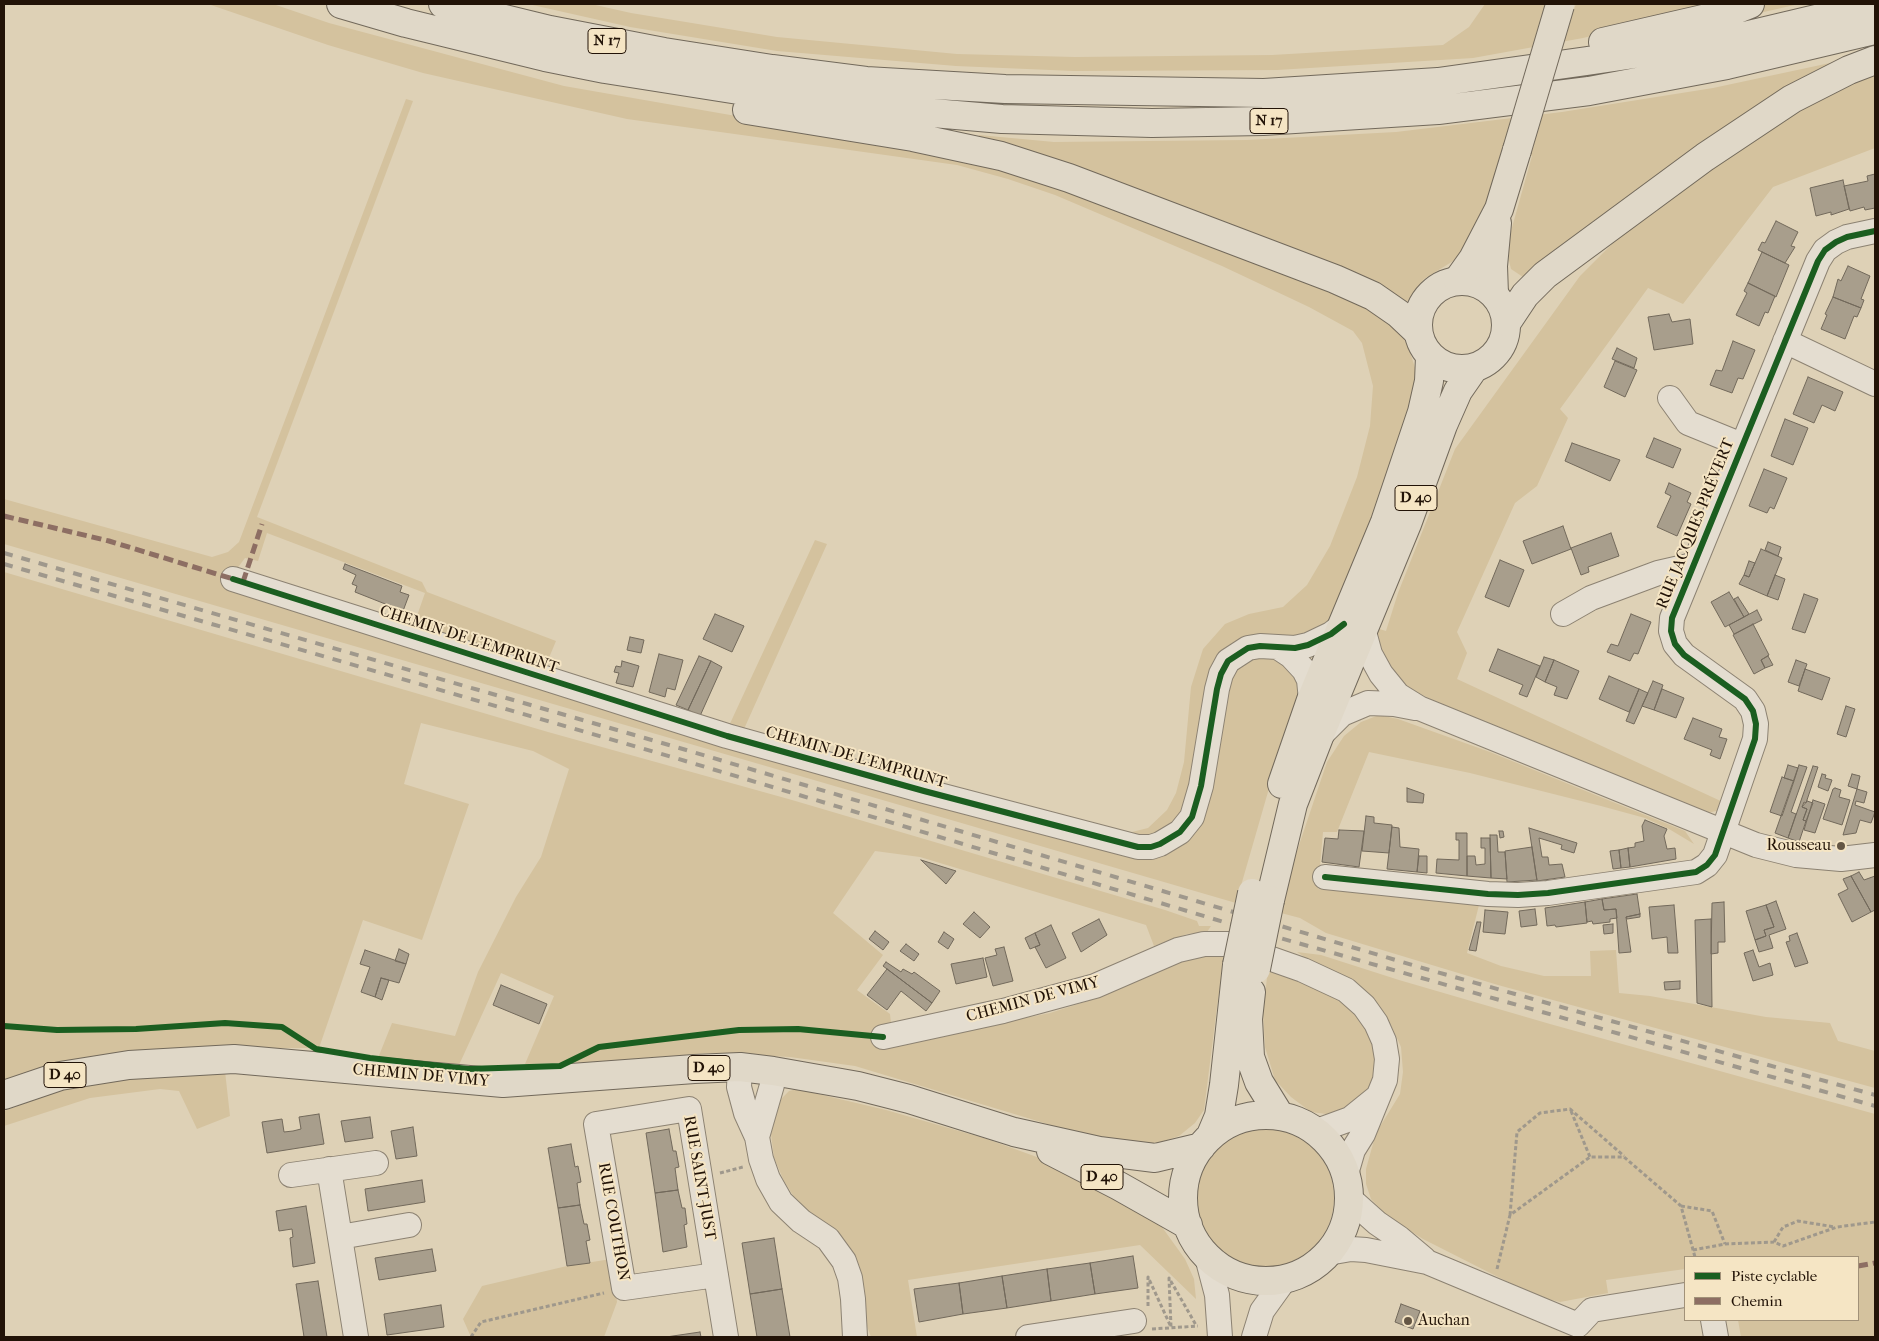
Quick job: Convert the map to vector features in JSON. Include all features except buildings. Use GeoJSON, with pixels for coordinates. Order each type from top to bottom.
{"type":"FeatureCollection","features":[{"type":"Feature","properties":{"kind":"main road","name":"N 17"},"geometry":{"type":"LineString","coordinates":[[342,4],[406,23],[545,57],[658,78],[864,107],[1002,119],[1152,123],[1263,121],[1438,110],[1589,91],[1727,65],[1875,30]]}},
{"type":"Feature","properties":{"kind":"main road","name":"N 17"},"geometry":{"type":"LineString","coordinates":[[444,4],[550,30],[664,52],[866,81],[1005,89],[1245,93],[1438,82],[1723,41],[1875,5]]}},
{"type":"Feature","properties":{"kind":"main road"},"geometry":{"type":"LineString","coordinates":[[1494,294],[1493,266],[1499,209],[1560,4]]}},
{"type":"Feature","properties":{"kind":"main road"},"geometry":{"type":"LineString","coordinates":[[1438,82],[1479,62],[1601,43],[1725,14],[1750,4]]}},
{"type":"Feature","properties":{"kind":"main road"},"geometry":{"type":"LineString","coordinates":[[1507,322],[1500,302],[1494,294],[1477,283],[1458,280],[1444,284],[1432,292],[1422,304],[1418,317],[1418,332],[1424,349],[1430,357],[1443,366],[1458,370],[1474,368],[1488,362],[1499,351],[1505,337],[1507,322],[1525,295],[1545,275],[1705,157],[1792,100],[1849,70],[1875,60]]}},
{"type":"Feature","properties":{"kind":"main road"},"geometry":{"type":"LineString","coordinates":[[658,78],[692,101],[913,137],[1001,156],[1069,178],[1335,279],[1373,296],[1399,314],[1418,332]]}},
{"type":"Feature","properties":{"kind":"main road"},"geometry":{"type":"LineString","coordinates":[[1458,280],[1473,258],[1499,209]]}},
{"type":"Feature","properties":{"kind":"main road","name":"D 40"},"geometry":{"type":"LineString","coordinates":[[1261,896],[1319,737],[1386,522],[1413,443],[1426,395],[1430,357]]}},
{"type":"Feature","properties":{"kind":"main road","name":"D 40"},"geometry":{"type":"LineString","coordinates":[[773,1071],[858,1086],[909,1098],[1014,1132],[1099,1151],[1155,1158],[1206,1141],[1219,1116],[1261,896],[1276,801],[1311,700],[1354,628],[1407,524],[1443,425],[1458,391],[1474,368]]}},
{"type":"Feature","properties":{"kind":"main road","name":"D 40"},"geometry":{"type":"LineString","coordinates":[[1246,967],[1250,1057],[1259,1082],[1280,1116]]}},
{"type":"Feature","properties":{"kind":"main road","name":"CHEMIN DE VIMY"},"geometry":{"type":"LineString","coordinates":[[4,1095],[60,1076],[129,1064],[234,1058],[503,1083],[694,1068],[740,1067],[773,1071]]}},
{"type":"Feature","properties":{"kind":"main road"},"geometry":{"type":"LineString","coordinates":[[1262,1115],[1280,1116],[1298,1120],[1317,1131],[1331,1146],[1347,1186],[1346,1218],[1340,1236],[1328,1253],[1304,1272],[1285,1278],[1267,1281],[1245,1278],[1225,1270],[1208,1257],[1196,1242],[1188,1225],[1184,1205],[1184,1184],[1190,1164],[1206,1141],[1226,1125],[1244,1118],[1262,1115]]}},
{"type":"Feature","properties":{"kind":"main road","name":"D 40"},"geometry":{"type":"LineString","coordinates":[[1014,1132],[1120,1186],[1188,1225]]}},
{"type":"Feature","properties":{"kind":"street","name":"RUE JACQUES PRÉVERT"},"geometry":{"type":"LineString","coordinates":[[1325,877],[1488,894],[1548,893],[1696,872],[1707,865],[1715,855],[1723,832],[1755,739],[1756,724],[1753,711],[1745,699],[1684,654],[1676,644],[1671,631],[1672,618],[1818,260],[1825,250],[1847,237],[1875,231]]}},
{"type":"Feature","properties":{"kind":"street"},"geometry":{"type":"LineString","coordinates":[[1785,340],[1875,384]]}},
{"type":"Feature","properties":{"kind":"street"},"geometry":{"type":"LineString","coordinates":[[1670,398],[1688,423],[1742,445]]}},
{"type":"Feature","properties":{"kind":"street","name":"RUE JACQUES PRÉVERT"},"geometry":{"type":"LineString","coordinates":[[1563,614],[1591,598],[1658,573],[1693,565]]}},
{"type":"Feature","properties":{"kind":"street","name":"CHEMIN DE L'EMPRUNT"},"geometry":{"type":"LineString","coordinates":[[233,579],[726,736],[924,791],[1138,847],[1151,847],[1160,844],[1180,832],[1192,817],[1201,786],[1217,689],[1221,674],[1228,661],[1238,652],[1248,648],[1260,646],[1279,648],[1308,645],[1331,634],[1354,628]]}},
{"type":"Feature","properties":{"kind":"street"},"geometry":{"type":"LineString","coordinates":[[1354,628],[1381,674],[1398,695],[1419,708],[1756,845],[1796,855],[1841,859],[1875,855]]}},
{"type":"Feature","properties":{"kind":"street"},"geometry":{"type":"LineString","coordinates":[[1279,648],[1291,656],[1304,670],[1309,680],[1311,700]]}},
{"type":"Feature","properties":{"kind":"street"},"geometry":{"type":"LineString","coordinates":[[1319,737],[1342,714],[1368,703],[1394,704],[1419,708]]}},
{"type":"Feature","properties":{"kind":"street","name":"CHEMIN DE VIMY"},"geometry":{"type":"LineString","coordinates":[[883,1037],[1003,1011],[1095,986],[1178,950],[1204,944],[1229,944],[1303,970],[1346,990],[1368,1012],[1384,1041],[1387,1059],[1385,1080],[1363,1134],[1353,1150],[1347,1186]]}},
{"type":"Feature","properties":{"kind":"street"},"geometry":{"type":"LineString","coordinates":[[740,1067],[739,1087],[768,1179],[781,1202],[801,1221],[828,1239],[844,1261],[850,1278],[855,1337]]}},
{"type":"Feature","properties":{"kind":"street"},"geometry":{"type":"LineString","coordinates":[[759,1148],[772,1085],[773,1071]]}},
{"type":"Feature","properties":{"kind":"street"},"geometry":{"type":"LineString","coordinates":[[1317,1131],[1350,1119],[1379,1095]]}},
{"type":"Feature","properties":{"kind":"street","name":"RUE SAINT-JUST"},"geometry":{"type":"LineString","coordinates":[[596,1124],[689,1109],[726,1337]]}},
{"type":"Feature","properties":{"kind":"street","name":"RUE COUTHON"},"geometry":{"type":"LineString","coordinates":[[596,1124],[624,1288],[716,1275]]}},
{"type":"Feature","properties":{"kind":"street"},"geometry":{"type":"LineString","coordinates":[[291,1175],[376,1163]]}},
{"type":"Feature","properties":{"kind":"street"},"geometry":{"type":"LineString","coordinates":[[329,1169],[356,1337]]}},
{"type":"Feature","properties":{"kind":"street"},"geometry":{"type":"LineString","coordinates":[[1347,1186],[1377,1223],[1399,1238],[1427,1262]]}},
{"type":"Feature","properties":{"kind":"street"},"geometry":{"type":"LineString","coordinates":[[340,1237],[409,1225]]}},
{"type":"Feature","properties":{"kind":"street"},"geometry":{"type":"LineString","coordinates":[[1328,1253],[1351,1249],[1366,1250],[1427,1262],[1493,1289],[1579,1331],[1592,1310],[1684,1295]]}},
{"type":"Feature","properties":{"kind":"street"},"geometry":{"type":"LineString","coordinates":[[1208,1257],[1217,1295],[1212,1332]]}},
{"type":"Feature","properties":{"kind":"street"},"geometry":{"type":"LineString","coordinates":[[1254,1337],[1262,1311],[1285,1278]]}},
{"type":"Feature","properties":{"kind":"street"},"geometry":{"type":"LineString","coordinates":[[1028,1337],[1054,1335],[1143,1321]]}},
{"type":"Feature","properties":{"kind":"street"},"geometry":{"type":"LineString","coordinates":[[1713,1321],[1716,1337]]}},
{"type":"Feature","properties":{"kind":"path"},"geometry":{"type":"LineString","coordinates":[[1570,1109],[1590,1157]]}},
{"type":"Feature","properties":{"kind":"path"},"geometry":{"type":"LineString","coordinates":[[1493,1289],[1510,1215],[1517,1132],[1540,1113],[1570,1109],[1681,1206],[1712,1211],[1725,1244]]}},
{"type":"Feature","properties":{"kind":"path"},"geometry":{"type":"LineString","coordinates":[[700,1177],[734,1171],[759,1148]]}},
{"type":"Feature","properties":{"kind":"path"},"geometry":{"type":"LineString","coordinates":[[1510,1215],[1590,1157],[1624,1156]]}},
{"type":"Feature","properties":{"kind":"path"},"geometry":{"type":"LineString","coordinates":[[1681,1206],[1695,1256]]}},
{"type":"Feature","properties":{"kind":"path"},"geometry":{"type":"LineString","coordinates":[[1774,1242],[1783,1227],[1798,1221],[1837,1227]]}},
{"type":"Feature","properties":{"kind":"path"},"geometry":{"type":"LineString","coordinates":[[1693,1250],[1725,1244],[1774,1242],[1782,1246],[1837,1227],[1875,1222]]}},
{"type":"Feature","properties":{"kind":"path"},"geometry":{"type":"LineString","coordinates":[[1171,1327],[1148,1277],[1143,1321],[1171,1327],[1196,1325],[1212,1332]]}},
{"type":"Feature","properties":{"kind":"path"},"geometry":{"type":"LineString","coordinates":[[1171,1327],[1169,1278],[1196,1325]]}},
{"type":"Feature","properties":{"kind":"path"},"geometry":{"type":"LineString","coordinates":[[471,1337],[481,1322],[624,1288]]}},
{"type":"Feature","properties":{"kind":"shaded area"},"geometry":{"type":"Polygon","coordinates":[[[208,4],[273,4],[329,23],[564,86],[845,135],[995,165],[1309,280],[1383,314],[1397,327],[1408,346],[1418,377],[1396,461],[1335,616],[1315,635],[1235,646],[1195,782],[1179,822],[1149,841],[1128,833],[1148,828],[1167,810],[1176,793],[1184,762],[1191,687],[1203,649],[1225,624],[1249,614],[1283,607],[1307,585],[1330,546],[1357,477],[1370,426],[1373,386],[1362,343],[1353,331],[1309,307],[1222,266],[1055,195],[1008,179],[957,165],[627,119],[423,73],[328,45],[208,4]]]}},
{"type":"Feature","properties":{"kind":"shaded area"},"geometry":{"type":"Polygon","coordinates":[[[528,4],[591,4],[631,13],[777,37],[957,54],[1075,57],[1272,55],[1443,45],[1469,27],[1485,4],[1556,4],[1574,9],[1576,4],[1713,4],[1677,16],[1583,38],[1473,58],[1277,70],[1074,71],[956,66],[777,51],[630,27],[528,4]]]}},
{"type":"Feature","properties":{"kind":"shaded area"},"geometry":{"type":"Polygon","coordinates":[[[1767,4],[1799,4],[1755,14],[1754,9],[1767,4]]]}},
{"type":"Feature","properties":{"kind":"shaded area"},"geometry":{"type":"Polygon","coordinates":[[[1858,57],[1523,277],[1511,269],[1506,249],[1532,156],[1503,146],[1483,216],[1463,255],[1424,279],[1410,300],[1402,303],[976,144],[979,135],[1054,142],[1247,140],[1396,132],[1562,112],[1713,88],[1858,57]]]}},
{"type":"Feature","properties":{"kind":"shaded area"},"geometry":{"type":"Polygon","coordinates":[[[1875,72],[1875,148],[1773,187],[1683,304],[1648,288],[1560,409],[1568,418],[1537,486],[1515,503],[1457,632],[1467,653],[1457,679],[1725,803],[1720,810],[1708,813],[1464,715],[1410,689],[1388,675],[1379,658],[1376,628],[1386,631],[1398,593],[1455,449],[1580,276],[1616,240],[1710,169],[1789,116],[1875,72]]]}},
{"type":"Feature","properties":{"kind":"shaded area"},"geometry":{"type":"Polygon","coordinates":[[[406,99],[413,101],[257,517],[422,582],[427,592],[556,641],[543,672],[412,630],[425,593],[267,533],[258,561],[245,558],[233,574],[408,641],[1173,847],[1226,684],[1245,656],[1283,659],[1304,689],[1272,778],[1236,903],[4,544],[4,499],[212,557],[228,552],[239,542],[406,99]]]}},
{"type":"Feature","properties":{"kind":"shaded area"},"geometry":{"type":"Polygon","coordinates":[[[815,540],[827,544],[744,729],[727,730],[815,540]]]}},
{"type":"Feature","properties":{"kind":"shaded area"},"geometry":{"type":"Polygon","coordinates":[[[4,572],[548,732],[792,800],[1165,910],[1197,921],[1199,926],[1211,926],[1207,932],[1187,934],[1154,946],[1146,925],[920,857],[875,851],[833,913],[883,955],[857,990],[890,1014],[891,1023],[876,1027],[880,1047],[1050,1013],[1100,997],[1192,957],[1226,955],[1218,999],[1204,1110],[1195,1123],[1179,1136],[1162,1142],[1142,1144],[1074,1132],[855,1066],[790,1057],[708,1053],[596,1062],[525,1064],[554,996],[501,973],[459,1065],[378,1058],[392,1023],[455,1036],[478,972],[516,897],[541,857],[569,769],[533,751],[421,723],[404,784],[469,804],[422,940],[363,920],[319,1048],[179,1048],[92,1058],[4,1081],[4,572]]]}},
{"type":"Feature","properties":{"kind":"shaded area"},"geometry":{"type":"Polygon","coordinates":[[[1379,715],[1398,719],[1490,752],[1685,831],[1694,844],[1669,829],[1645,818],[1470,773],[1369,752],[1337,832],[1323,832],[1318,889],[1479,905],[1467,953],[1501,966],[1544,976],[1591,976],[1590,951],[1616,950],[1619,993],[1650,996],[1766,1017],[1830,1023],[1838,1041],[1875,1051],[1875,1088],[1498,985],[1326,933],[1300,918],[1281,913],[1292,866],[1327,762],[1344,736],[1361,722],[1379,715]]]}},
{"type":"Feature","properties":{"kind":"shaded area"},"geometry":{"type":"Polygon","coordinates":[[[1297,952],[1321,955],[1550,1024],[1875,1114],[1875,1337],[1741,1337],[1738,1321],[1859,1321],[1859,1256],[1684,1256],[1684,1269],[1606,1280],[1608,1293],[1560,1302],[1539,1297],[1504,1280],[1423,1239],[1387,1216],[1371,1199],[1366,1184],[1366,1169],[1376,1133],[1400,1094],[1403,1072],[1401,1047],[1391,1025],[1372,1002],[1297,952]]]}},
{"type":"Feature","properties":{"kind":"shaded area"},"geometry":{"type":"Polygon","coordinates":[[[1268,969],[1337,997],[1356,1013],[1373,1037],[1376,1060],[1372,1087],[1353,1104],[1334,1115],[1311,1112],[1291,1097],[1275,1080],[1265,1047],[1263,1012],[1268,969]]]}},
{"type":"Feature","properties":{"kind":"shaded area"},"geometry":{"type":"Polygon","coordinates":[[[225,1071],[230,1116],[197,1129],[179,1091],[160,1089],[90,1098],[4,1126],[4,1111],[67,1088],[145,1073],[225,1071]]]}},
{"type":"Feature","properties":{"kind":"shaded area"},"geometry":{"type":"Polygon","coordinates":[[[797,1089],[886,1110],[987,1139],[1059,1165],[1154,1216],[1185,1259],[1194,1279],[1196,1299],[1140,1245],[908,1280],[917,1337],[871,1337],[867,1326],[865,1292],[859,1265],[846,1244],[799,1205],[784,1181],[774,1158],[771,1134],[780,1100],[789,1091],[797,1089]]]}},
{"type":"Feature","properties":{"kind":"shaded area"},"geometry":{"type":"Polygon","coordinates":[[[1265,1129],[1279,1130],[1292,1134],[1304,1140],[1314,1149],[1323,1159],[1329,1171],[1333,1184],[1333,1212],[1329,1225],[1323,1237],[1314,1247],[1304,1256],[1292,1262],[1279,1266],[1265,1267],[1251,1266],[1238,1262],[1226,1256],[1216,1247],[1207,1237],[1201,1225],[1197,1212],[1196,1198],[1197,1184],[1201,1171],[1207,1159],[1216,1149],[1226,1140],[1238,1134],[1251,1130],[1265,1129]]]}},
{"type":"Feature","properties":{"kind":"shaded area"},"geometry":{"type":"Polygon","coordinates":[[[611,1259],[617,1302],[604,1337],[471,1337],[463,1319],[482,1286],[567,1266],[611,1259]]]}},
{"type":"Feature","properties":{"kind":"railway"},"geometry":{"type":"LineString","coordinates":[[4,553],[676,747],[1426,969],[1875,1095]]}},
{"type":"Feature","properties":{"kind":"railway"},"geometry":{"type":"LineString","coordinates":[[4,564],[672,757],[1234,925],[1875,1106]]}},
{"type":"Feature","properties":{"kind":"marked path"},"geometry":{"type":"LineString","coordinates":[[4,516],[109,541],[233,579]]}},
{"type":"Feature","properties":{"kind":"marked path"},"geometry":{"type":"LineString","coordinates":[[243,582],[262,524]]}},
{"type":"Feature","properties":{"kind":"marked path"},"geometry":{"type":"LineString","coordinates":[[1859,1266],[1875,1263]]}},
{"type":"Feature","properties":{"kind":"cycle path"},"geometry":{"type":"LineString","coordinates":[[1325,877],[1488,894],[1518,895],[1548,893],[1696,872],[1707,865],[1715,855],[1755,739],[1756,724],[1753,711],[1745,699],[1684,655],[1675,644],[1671,631],[1672,618],[1818,261],[1825,250],[1836,242],[1847,237],[1875,231]]}},
{"type":"Feature","properties":{"kind":"cycle path"},"geometry":{"type":"LineString","coordinates":[[233,579],[727,736],[924,791],[1138,847],[1151,847],[1160,844],[1180,832],[1192,817],[1201,786],[1217,689],[1221,674],[1228,661],[1248,648],[1260,646],[1295,648],[1308,645],[1331,634],[1344,624]]}},
{"type":"Feature","properties":{"kind":"cycle path"},"geometry":{"type":"LineString","coordinates":[[4,1026],[57,1030],[136,1029],[225,1023],[282,1027],[316,1049],[370,1058],[468,1069],[560,1066],[599,1047],[739,1030],[798,1029],[883,1037]]}},
{"type":"Feature","properties":{"kind":"place","name":"Rousseau"},"geometry":{"type":"Point","coordinates":[1841,846]}},
{"type":"Feature","properties":{"kind":"place","name":"Auchan"},"geometry":{"type":"Point","coordinates":[1408,1321]}}]}
